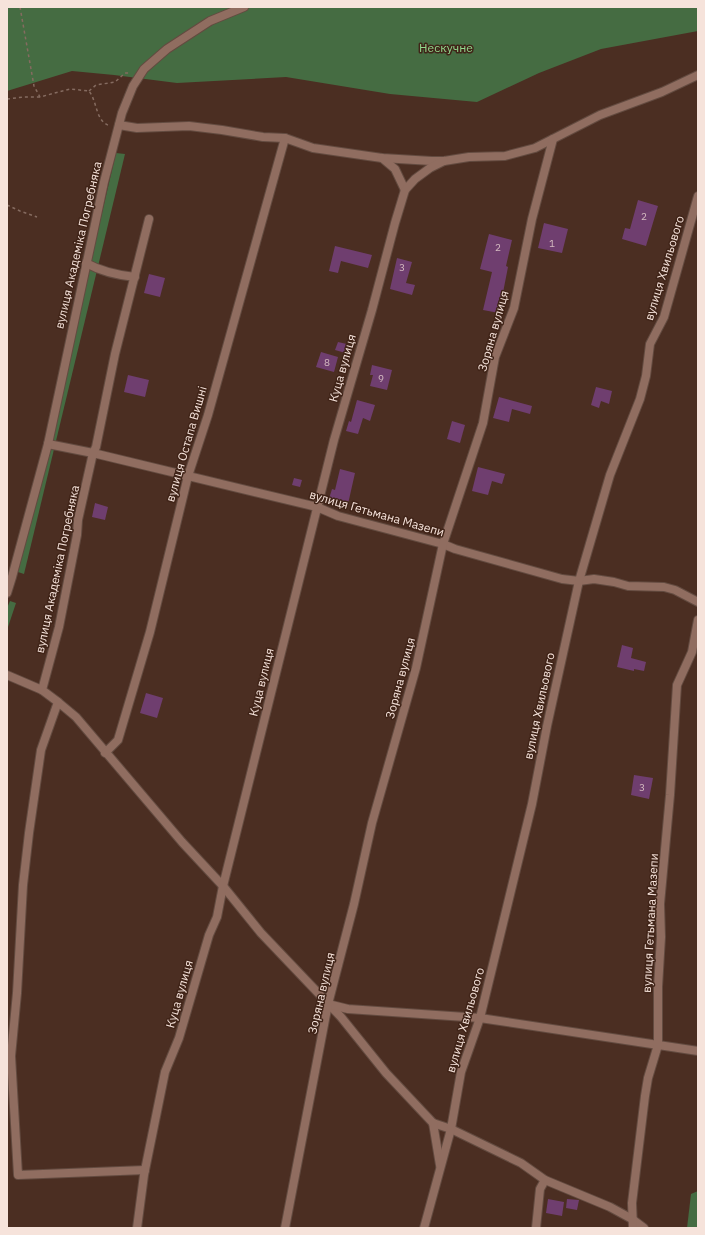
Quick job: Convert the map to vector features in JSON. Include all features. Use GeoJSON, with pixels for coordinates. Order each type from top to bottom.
{"type":"FeatureCollection","features":[{"type":"Feature","properties":{"kind":"street","name":"вулиця Академіка Погребняка"},"geometry":{"type":"LineString","coordinates":[[7,593],[48,444],[104,182],[122,113],[133,86],[142,72],[166,49],[210,21],[244,7]]}},
{"type":"Feature","properties":{"kind":"street"},"geometry":{"type":"LineString","coordinates":[[119,125],[137,128],[189,126],[263,137],[285,138],[313,148],[382,158],[444,161],[469,157],[505,156],[534,148],[600,116],[662,92],[698,75]]}},
{"type":"Feature","properties":{"kind":"street","name":"вулиця Остапа Вишні"},"geometry":{"type":"LineString","coordinates":[[105,753],[118,740],[150,632],[188,476],[210,407],[285,138]]}},
{"type":"Feature","properties":{"kind":"street","name":"Зоряна вулиця"},"geometry":{"type":"LineString","coordinates":[[285,1228],[328,1004],[354,904],[372,824],[416,668],[443,544],[483,423],[495,357],[514,308],[532,219],[553,139]]}},
{"type":"Feature","properties":{"kind":"street"},"geometry":{"type":"LineString","coordinates":[[382,158],[395,169],[405,190]]}},
{"type":"Feature","properties":{"kind":"street","name":"Куца вулиця"},"geometry":{"type":"LineString","coordinates":[[137,1228],[145,1170],[165,1072],[179,1038],[209,935],[217,917],[223,886],[334,440],[372,310],[395,223],[405,190],[414,179],[430,168],[444,161]]}},
{"type":"Feature","properties":{"kind":"street","name":"вулиця Хвильового"},"geometry":{"type":"LineString","coordinates":[[424,1228],[451,1129],[462,1072],[480,1018],[532,804],[546,726],[579,581],[610,475],[644,387],[650,344],[664,317],[698,196]]}},
{"type":"Feature","properties":{"kind":"street","name":"вулиця Академіка Погребняка"},"geometry":{"type":"LineString","coordinates":[[42,690],[59,627],[77,535],[78,520],[93,452],[96,447],[115,354],[149,219]]}},
{"type":"Feature","properties":{"kind":"street"},"geometry":{"type":"LineString","coordinates":[[86,264],[97,270],[135,277]]}},
{"type":"Feature","properties":{"kind":"street","name":"вулиця Гетьмана Мазепи"},"geometry":{"type":"LineString","coordinates":[[48,444],[93,452],[317,507],[338,516],[443,544],[455,549],[562,579],[579,581],[594,579],[628,586],[664,587],[675,590],[698,602]]}},
{"type":"Feature","properties":{"kind":"street","name":"вулиця Гетьмана Мазепи"},"geometry":{"type":"LineString","coordinates":[[632,1228],[633,1196],[646,1090],[658,1045],[658,987],[661,938],[660,904],[670,795],[677,685],[692,652],[698,620]]}},
{"type":"Feature","properties":{"kind":"street"},"geometry":{"type":"LineString","coordinates":[[7,674],[42,690],[76,717],[182,842],[223,886],[261,933],[341,1017],[386,1073],[433,1123],[451,1129],[521,1163],[545,1180],[603,1204],[632,1219],[644,1228]]}},
{"type":"Feature","properties":{"kind":"street"},"geometry":{"type":"LineString","coordinates":[[58,702],[41,750],[23,885],[17,994],[11,1056],[18,1175],[145,1170]]}},
{"type":"Feature","properties":{"kind":"street"},"geometry":{"type":"LineString","coordinates":[[328,1004],[348,1009],[480,1018],[698,1051]]}},
{"type":"Feature","properties":{"kind":"street"},"geometry":{"type":"LineString","coordinates":[[433,1123],[441,1167]]}},
{"type":"Feature","properties":{"kind":"street"},"geometry":{"type":"LineString","coordinates":[[536,1228],[540,1189],[545,1180]]}},
{"type":"Feature","properties":{"kind":"path"},"geometry":{"type":"LineString","coordinates":[[20,7],[34,86],[40,97]]}},
{"type":"Feature","properties":{"kind":"path"},"geometry":{"type":"LineString","coordinates":[[7,99],[40,97],[70,89],[89,91],[96,85],[115,82],[125,73],[142,72]]}},
{"type":"Feature","properties":{"kind":"path"},"geometry":{"type":"LineString","coordinates":[[89,91],[94,98],[99,117],[103,124],[110,126],[119,125]]}},
{"type":"Feature","properties":{"kind":"path"},"geometry":{"type":"LineString","coordinates":[[7,205],[37,216]]}},
{"type":"Feature","properties":{"kind":"green space","name":"Нескучне"},"geometry":{"type":"Polygon","coordinates":[[[7,7],[698,7],[698,31],[601,49],[539,73],[477,102],[390,94],[286,77],[177,83],[72,71],[7,91],[7,7]]]}},
{"type":"Feature","properties":{"kind":"green space"},"geometry":{"type":"Polygon","coordinates":[[[116,153],[125,154],[24,574],[18,572],[116,153]]]}},
{"type":"Feature","properties":{"kind":"green space"},"geometry":{"type":"Polygon","coordinates":[[[10,601],[16,603],[7,630],[7,608],[10,601]]]}},
{"type":"Feature","properties":{"kind":"green space"},"geometry":{"type":"Polygon","coordinates":[[[698,1191],[698,1228],[687,1228],[691,1194],[698,1191]]]}},
{"type":"Feature","properties":{"kind":"building"},"geometry":{"type":"Polygon","coordinates":[[[638,200],[658,206],[646,246],[622,239],[625,228],[630,229],[638,200]]]}},
{"type":"Feature","properties":{"kind":"building"},"geometry":{"type":"Polygon","coordinates":[[[544,223],[568,229],[562,253],[538,248],[544,223]]]}},
{"type":"Feature","properties":{"kind":"building"},"geometry":{"type":"Polygon","coordinates":[[[489,234],[512,240],[506,266],[508,267],[499,313],[483,310],[492,272],[480,269],[489,234]]]}},
{"type":"Feature","properties":{"kind":"building"},"geometry":{"type":"Polygon","coordinates":[[[335,246],[372,255],[368,268],[341,261],[338,273],[329,271],[335,246]]]}},
{"type":"Feature","properties":{"kind":"building"},"geometry":{"type":"Polygon","coordinates":[[[397,258],[412,262],[406,283],[415,285],[412,295],[390,289],[397,258]]]}},
{"type":"Feature","properties":{"kind":"building"},"geometry":{"type":"Polygon","coordinates":[[[149,274],[165,278],[160,297],[144,293],[149,274]]]}},
{"type":"Feature","properties":{"kind":"building"},"geometry":{"type":"Polygon","coordinates":[[[338,342],[351,345],[349,354],[335,350],[338,342]]]}},
{"type":"Feature","properties":{"kind":"building"},"geometry":{"type":"Polygon","coordinates":[[[321,352],[338,357],[334,372],[316,367],[321,352]]]}},
{"type":"Feature","properties":{"kind":"building"},"geometry":{"type":"Polygon","coordinates":[[[372,365],[392,370],[387,390],[370,386],[373,375],[370,375],[372,365]]]}},
{"type":"Feature","properties":{"kind":"building"},"geometry":{"type":"Polygon","coordinates":[[[128,375],[149,380],[145,397],[124,392],[128,375]]]}},
{"type":"Feature","properties":{"kind":"building"},"geometry":{"type":"Polygon","coordinates":[[[596,387],[612,391],[609,404],[601,401],[599,408],[591,405],[596,387]]]}},
{"type":"Feature","properties":{"kind":"building"},"geometry":{"type":"Polygon","coordinates":[[[499,397],[532,406],[530,414],[512,409],[509,422],[493,418],[499,397]]]}},
{"type":"Feature","properties":{"kind":"building"},"geometry":{"type":"Polygon","coordinates":[[[357,400],[375,405],[370,421],[363,418],[358,434],[346,431],[349,421],[351,422],[357,400]]]}},
{"type":"Feature","properties":{"kind":"building"},"geometry":{"type":"Polygon","coordinates":[[[452,421],[465,425],[460,443],[447,439],[452,421]]]}},
{"type":"Feature","properties":{"kind":"building"},"geometry":{"type":"Polygon","coordinates":[[[478,467],[505,474],[502,484],[492,481],[488,495],[472,491],[478,467]]]}},
{"type":"Feature","properties":{"kind":"building"},"geometry":{"type":"Polygon","coordinates":[[[340,469],[355,473],[348,504],[337,501],[336,504],[328,502],[332,489],[335,490],[340,469]]]}},
{"type":"Feature","properties":{"kind":"building"},"geometry":{"type":"Polygon","coordinates":[[[294,478],[302,480],[300,487],[292,485],[294,478]]]}},
{"type":"Feature","properties":{"kind":"building"},"geometry":{"type":"Polygon","coordinates":[[[95,503],[108,507],[105,520],[92,517],[95,503]]]}},
{"type":"Feature","properties":{"kind":"building"},"geometry":{"type":"Polygon","coordinates":[[[622,645],[633,648],[631,658],[646,662],[644,671],[634,669],[634,671],[617,667],[622,645]]]}},
{"type":"Feature","properties":{"kind":"building"},"geometry":{"type":"Polygon","coordinates":[[[146,693],[163,698],[157,718],[140,713],[146,693]]]}},
{"type":"Feature","properties":{"kind":"building"},"geometry":{"type":"Polygon","coordinates":[[[634,775],[653,778],[649,799],[631,795],[634,775]]]}},
{"type":"Feature","properties":{"kind":"building"},"geometry":{"type":"Polygon","coordinates":[[[548,1199],[564,1202],[562,1216],[546,1213],[548,1199]]]}},
{"type":"Feature","properties":{"kind":"building"},"geometry":{"type":"Polygon","coordinates":[[[567,1199],[579,1200],[577,1210],[566,1208],[567,1199]]]}}]}
